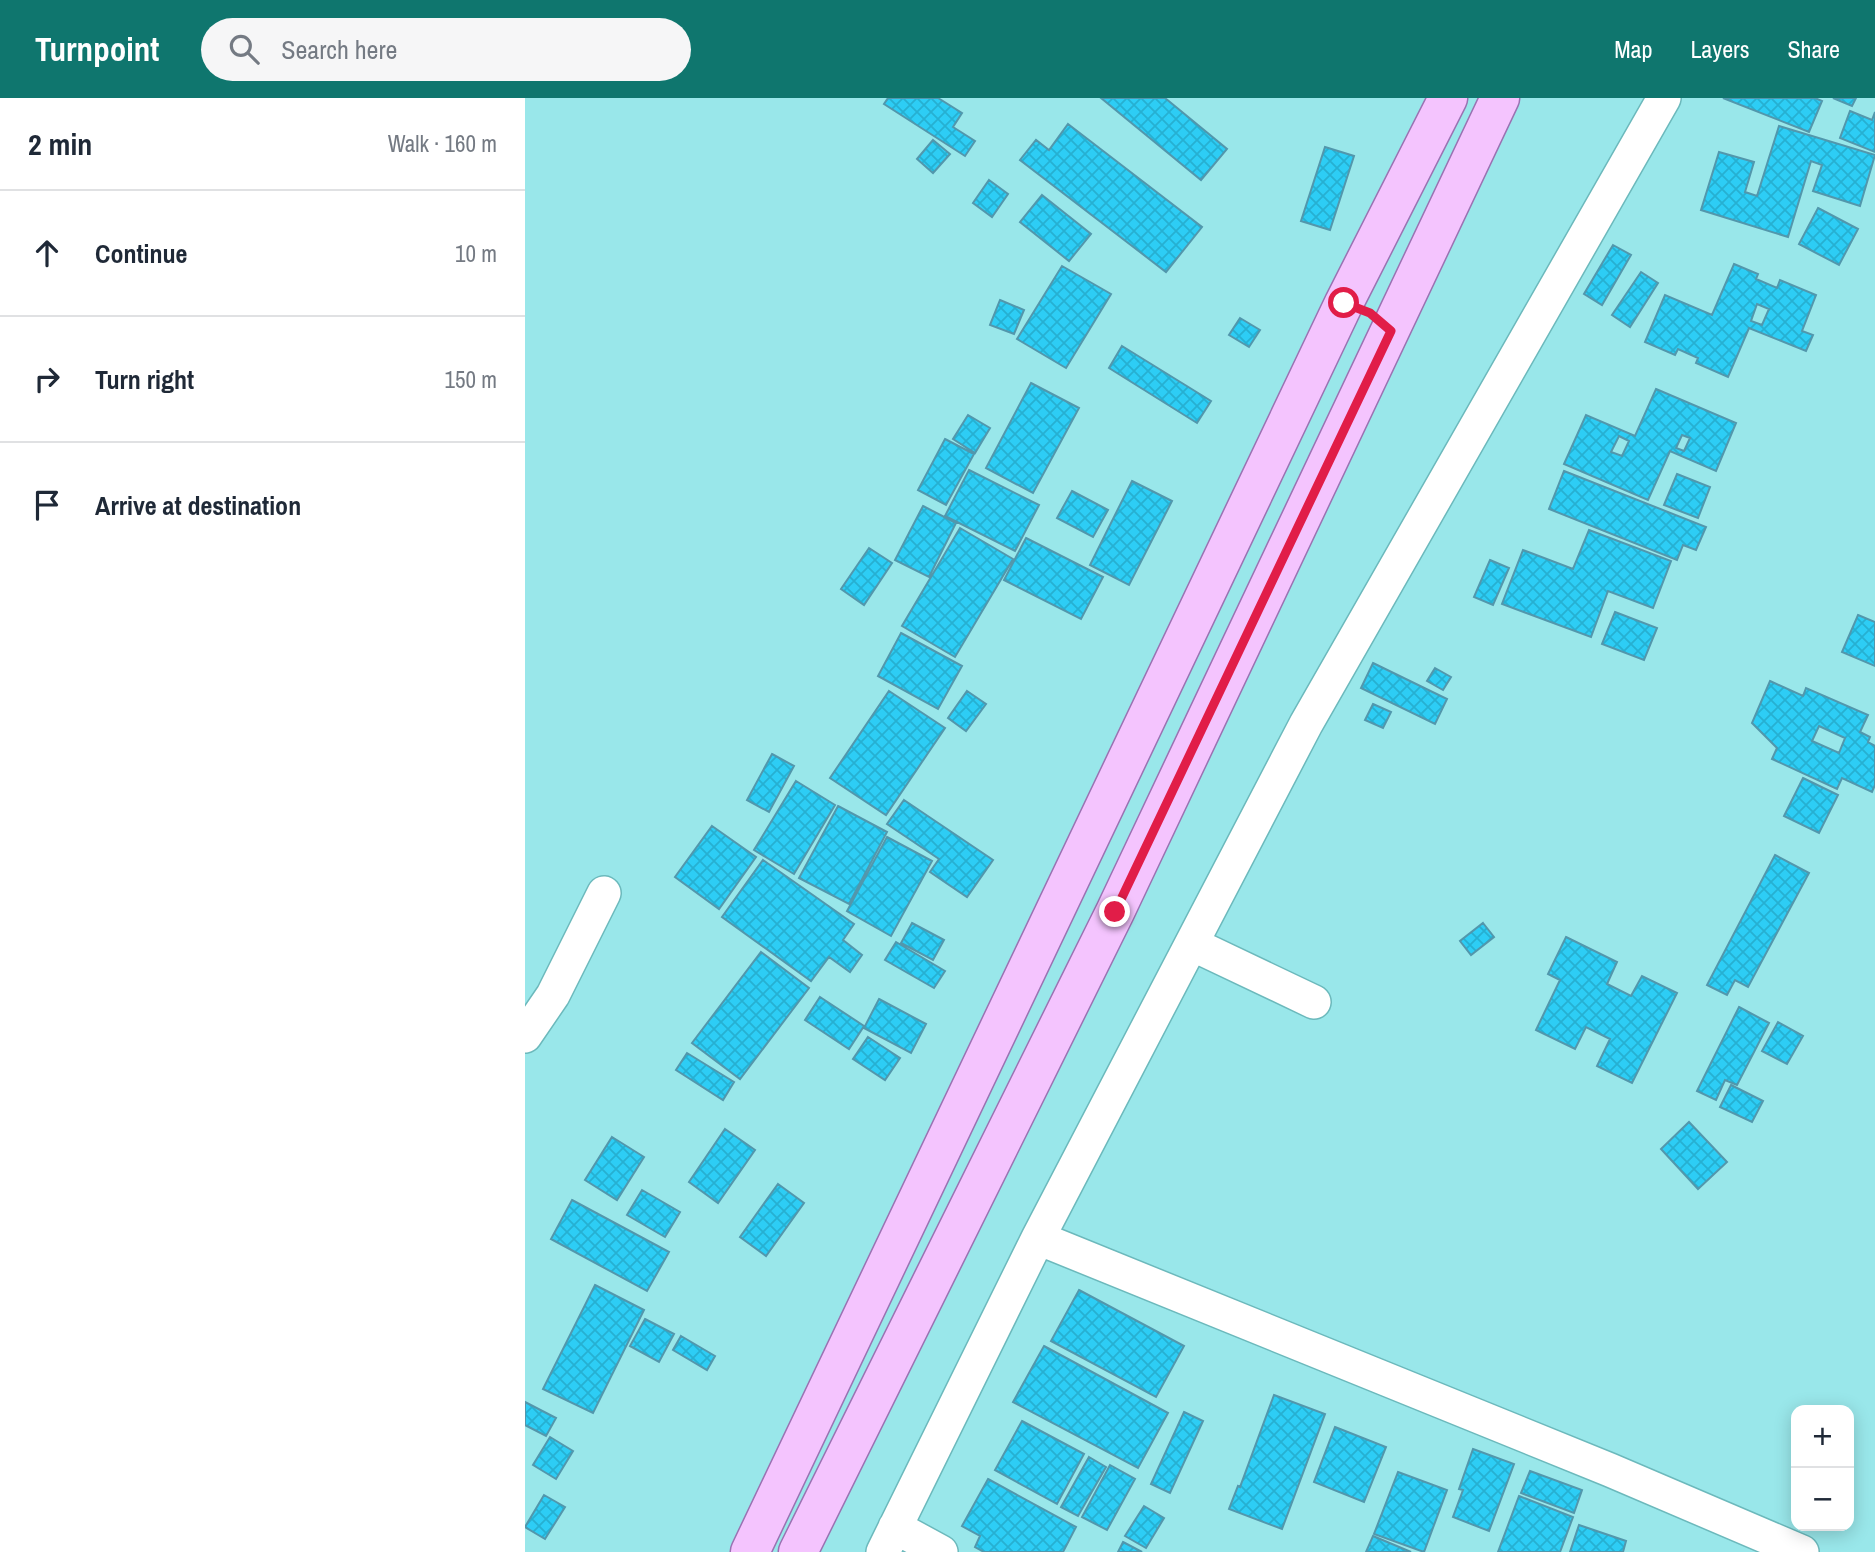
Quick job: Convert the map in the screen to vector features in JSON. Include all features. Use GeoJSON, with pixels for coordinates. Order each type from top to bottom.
{"type":"FeatureCollection","features":[{"type":"Feature","properties":{"kind":"main road"},"geometry":{"type":"LineString","coordinates":[[750,1552],[1344,303],[1448,98]]}},
{"type":"Feature","properties":{"kind":"main road"},"geometry":{"type":"LineString","coordinates":[[798,1552],[1121,900],[1500,98]]}},
{"type":"Feature","properties":{"kind":"main road"},"geometry":{"type":"LineString","coordinates":[[1344,303],[1370,313],[1391,331]]}},
{"type":"Feature","properties":{"kind":"street"},"geometry":{"type":"LineString","coordinates":[[941,1552],[889,1539],[1038,1238],[1306,724],[1664,98]]}},
{"type":"Feature","properties":{"kind":"street"},"geometry":{"type":"LineString","coordinates":[[525,1037],[553,995],[604,893]]}},
{"type":"Feature","properties":{"kind":"street"},"geometry":{"type":"LineString","coordinates":[[1192,944],[1314,1002]]}},
{"type":"Feature","properties":{"kind":"street"},"geometry":{"type":"LineString","coordinates":[[1038,1238],[1597,1464],[1803,1552]]}},
{"type":"Feature","properties":{"kind":"building"},"geometry":{"type":"Polygon","coordinates":[[[888,98],[938,98],[962,113],[953,127],[975,141],[965,156],[884,104],[888,98]]]}},
{"type":"Feature","properties":{"kind":"building"},"geometry":{"type":"Polygon","coordinates":[[[1101,98],[1165,98],[1227,149],[1201,180],[1101,98]]]}},
{"type":"Feature","properties":{"kind":"building"},"geometry":{"type":"Polygon","coordinates":[[[1723,98],[1815,98],[1822,101],[1809,132],[1723,98]]]}},
{"type":"Feature","properties":{"kind":"building"},"geometry":{"type":"Polygon","coordinates":[[[1833,98],[1856,98],[1852,106],[1833,98]]]}},
{"type":"Feature","properties":{"kind":"building"},"geometry":{"type":"Polygon","coordinates":[[[1850,111],[1872,120],[1875,112],[1875,152],[1840,138],[1850,111]]]}},
{"type":"Feature","properties":{"kind":"building"},"geometry":{"type":"Polygon","coordinates":[[[1068,124],[1202,227],[1166,272],[1020,160],[1036,140],[1049,150],[1068,124]]]}},
{"type":"Feature","properties":{"kind":"building"},"geometry":{"type":"Polygon","coordinates":[[[1779,126],[1875,155],[1860,206],[1813,191],[1822,165],[1811,161],[1788,237],[1701,210],[1719,152],[1754,162],[1745,192],[1757,196],[1779,126]]]}},
{"type":"Feature","properties":{"kind":"building"},"geometry":{"type":"Polygon","coordinates":[[[933,140],[950,154],[933,173],[917,159],[933,140]]]}},
{"type":"Feature","properties":{"kind":"building"},"geometry":{"type":"Polygon","coordinates":[[[1325,147],[1354,156],[1330,230],[1301,221],[1325,147]]]}},
{"type":"Feature","properties":{"kind":"building"},"geometry":{"type":"Polygon","coordinates":[[[989,180],[1008,194],[992,217],[973,203],[989,180]]]}},
{"type":"Feature","properties":{"kind":"building"},"geometry":{"type":"Polygon","coordinates":[[[1042,195],[1091,234],[1069,261],[1020,222],[1042,195]]]}},
{"type":"Feature","properties":{"kind":"building"},"geometry":{"type":"Polygon","coordinates":[[[1818,208],[1858,229],[1839,265],[1799,244],[1818,208]]]}},
{"type":"Feature","properties":{"kind":"building"},"geometry":{"type":"Polygon","coordinates":[[[1613,245],[1631,255],[1602,305],[1584,294],[1613,245]]]}},
{"type":"Feature","properties":{"kind":"building"},"geometry":{"type":"Polygon","coordinates":[[[1734,264],[1758,274],[1756,279],[1777,288],[1780,280],[1816,295],[1802,331],[1813,335],[1806,351],[1749,328],[1728,377],[1696,363],[1698,358],[1678,349],[1675,355],[1645,342],[1665,295],[1712,315],[1734,264]],[[1757,304],[1751,321],[1762,325],[1769,309],[1757,304]]]}},
{"type":"Feature","properties":{"kind":"building"},"geometry":{"type":"Polygon","coordinates":[[[1062,266],[1111,294],[1066,368],[1017,339],[1062,266]]]}},
{"type":"Feature","properties":{"kind":"building"},"geometry":{"type":"Polygon","coordinates":[[[1641,272],[1658,283],[1630,327],[1612,315],[1641,272]]]}},
{"type":"Feature","properties":{"kind":"building"},"geometry":{"type":"Polygon","coordinates":[[[1000,300],[1024,310],[1014,334],[990,325],[1000,300]]]}},
{"type":"Feature","properties":{"kind":"building"},"geometry":{"type":"Polygon","coordinates":[[[1240,318],[1260,330],[1249,347],[1229,335],[1240,318]]]}},
{"type":"Feature","properties":{"kind":"building"},"geometry":{"type":"Polygon","coordinates":[[[1122,346],[1211,401],[1197,423],[1109,368],[1122,346]]]}},
{"type":"Feature","properties":{"kind":"building"},"geometry":{"type":"Polygon","coordinates":[[[1031,383],[1079,408],[1033,493],[986,468],[1031,383]]]}},
{"type":"Feature","properties":{"kind":"building"},"geometry":{"type":"Polygon","coordinates":[[[1656,389],[1736,423],[1716,471],[1670,451],[1648,500],[1564,464],[1586,415],[1635,436],[1656,389]],[[1682,435],[1676,448],[1684,451],[1690,438],[1682,435]],[[1619,436],[1611,452],[1622,456],[1629,441],[1619,436]]]}},
{"type":"Feature","properties":{"kind":"building"},"geometry":{"type":"Polygon","coordinates":[[[968,415],[990,428],[975,453],[953,439],[968,415]]]}},
{"type":"Feature","properties":{"kind":"building"},"geometry":{"type":"Polygon","coordinates":[[[945,439],[974,454],[946,505],[918,490],[945,439]]]}},
{"type":"Feature","properties":{"kind":"building"},"geometry":{"type":"Polygon","coordinates":[[[969,470],[1039,505],[1015,551],[945,516],[969,470]]]}},
{"type":"Feature","properties":{"kind":"building"},"geometry":{"type":"Polygon","coordinates":[[[1564,471],[1706,527],[1696,550],[1683,545],[1677,560],[1549,509],[1564,471]]]}},
{"type":"Feature","properties":{"kind":"building"},"geometry":{"type":"Polygon","coordinates":[[[1677,474],[1710,487],[1698,518],[1664,505],[1677,474]]]}},
{"type":"Feature","properties":{"kind":"building"},"geometry":{"type":"Polygon","coordinates":[[[1132,481],[1172,501],[1129,585],[1090,565],[1132,481]]]}},
{"type":"Feature","properties":{"kind":"building"},"geometry":{"type":"Polygon","coordinates":[[[1072,491],[1108,510],[1093,537],[1057,518],[1072,491]]]}},
{"type":"Feature","properties":{"kind":"building"},"geometry":{"type":"Polygon","coordinates":[[[923,506],[956,523],[929,577],[895,560],[923,506]]]}},
{"type":"Feature","properties":{"kind":"building"},"geometry":{"type":"Polygon","coordinates":[[[960,528],[1013,559],[955,657],[902,626],[960,528]]]}},
{"type":"Feature","properties":{"kind":"building"},"geometry":{"type":"Polygon","coordinates":[[[1589,530],[1671,561],[1653,608],[1608,591],[1591,637],[1502,604],[1523,550],[1573,569],[1589,530]]]}},
{"type":"Feature","properties":{"kind":"building"},"geometry":{"type":"Polygon","coordinates":[[[1026,538],[1103,577],[1081,619],[1004,580],[1026,538]]]}},
{"type":"Feature","properties":{"kind":"building"},"geometry":{"type":"Polygon","coordinates":[[[869,548],[892,563],[864,605],[841,589],[869,548]]]}},
{"type":"Feature","properties":{"kind":"building"},"geometry":{"type":"Polygon","coordinates":[[[1490,560],[1509,568],[1493,605],[1474,597],[1490,560]]]}},
{"type":"Feature","properties":{"kind":"building"},"geometry":{"type":"Polygon","coordinates":[[[1615,612],[1657,628],[1644,660],[1602,644],[1615,612]]]}},
{"type":"Feature","properties":{"kind":"building"},"geometry":{"type":"Polygon","coordinates":[[[1858,615],[1875,622],[1875,666],[1842,652],[1858,615]]]}},
{"type":"Feature","properties":{"kind":"building"},"geometry":{"type":"Polygon","coordinates":[[[901,633],[962,666],[938,709],[878,676],[901,633]]]}},
{"type":"Feature","properties":{"kind":"building"},"geometry":{"type":"Polygon","coordinates":[[[1373,663],[1447,699],[1435,724],[1361,688],[1373,663]]]}},
{"type":"Feature","properties":{"kind":"building"},"geometry":{"type":"Polygon","coordinates":[[[1435,668],[1451,677],[1443,690],[1427,681],[1435,668]]]}},
{"type":"Feature","properties":{"kind":"building"},"geometry":{"type":"Polygon","coordinates":[[[1770,681],[1803,696],[1806,688],[1868,715],[1860,732],[1870,737],[1868,742],[1875,746],[1875,785],[1872,792],[1842,778],[1837,789],[1772,759],[1777,748],[1752,723],[1770,681]],[[1819,726],[1812,741],[1839,753],[1845,738],[1819,726]]]}},
{"type":"Feature","properties":{"kind":"building"},"geometry":{"type":"Polygon","coordinates":[[[889,691],[945,728],[886,815],[830,778],[889,691]]]}},
{"type":"Feature","properties":{"kind":"building"},"geometry":{"type":"Polygon","coordinates":[[[967,691],[986,704],[966,731],[948,718],[967,691]]]}},
{"type":"Feature","properties":{"kind":"building"},"geometry":{"type":"Polygon","coordinates":[[[1373,704],[1391,712],[1383,728],[1365,720],[1373,704]]]}},
{"type":"Feature","properties":{"kind":"building"},"geometry":{"type":"Polygon","coordinates":[[[772,754],[794,766],[769,812],[747,800],[772,754]]]}},
{"type":"Feature","properties":{"kind":"building"},"geometry":{"type":"Polygon","coordinates":[[[1803,778],[1838,795],[1819,833],[1784,816],[1803,778]]]}},
{"type":"Feature","properties":{"kind":"building"},"geometry":{"type":"Polygon","coordinates":[[[796,781],[835,805],[794,874],[754,850],[796,781]]]}},
{"type":"Feature","properties":{"kind":"building"},"geometry":{"type":"Polygon","coordinates":[[[904,800],[993,860],[967,897],[930,872],[939,859],[887,824],[904,800]]]}},
{"type":"Feature","properties":{"kind":"building"},"geometry":{"type":"Polygon","coordinates":[[[838,806],[887,832],[849,904],[799,878],[838,806]]]}},
{"type":"Feature","properties":{"kind":"building"},"geometry":{"type":"Polygon","coordinates":[[[712,826],[756,857],[719,909],[675,877],[712,826]]]}},
{"type":"Feature","properties":{"kind":"building"},"geometry":{"type":"Polygon","coordinates":[[[887,837],[932,861],[891,936],[847,911],[887,837]]]}},
{"type":"Feature","properties":{"kind":"building"},"geometry":{"type":"Polygon","coordinates":[[[1775,855],[1809,873],[1748,987],[1735,980],[1727,995],[1707,985],[1775,855]]]}},
{"type":"Feature","properties":{"kind":"building"},"geometry":{"type":"Polygon","coordinates":[[[763,860],[854,924],[843,940],[862,955],[850,972],[829,957],[811,981],[722,917],[763,860]]]}},
{"type":"Feature","properties":{"kind":"building"},"geometry":{"type":"Polygon","coordinates":[[[912,923],[944,940],[933,960],[901,943],[912,923]]]}},
{"type":"Feature","properties":{"kind":"building"},"geometry":{"type":"Polygon","coordinates":[[[1483,923],[1494,937],[1471,955],[1460,941],[1483,923]]]}},
{"type":"Feature","properties":{"kind":"building"},"geometry":{"type":"Polygon","coordinates":[[[1566,937],[1617,962],[1607,984],[1631,996],[1642,976],[1677,993],[1632,1083],[1597,1066],[1610,1039],[1586,1027],[1575,1049],[1536,1030],[1560,980],[1548,974],[1566,937]]]}},
{"type":"Feature","properties":{"kind":"building"},"geometry":{"type":"Polygon","coordinates":[[[896,942],[945,971],[934,988],[885,960],[896,942]]]}},
{"type":"Feature","properties":{"kind":"building"},"geometry":{"type":"Polygon","coordinates":[[[761,952],[809,988],[740,1079],[692,1043],[761,952]]]}},
{"type":"Feature","properties":{"kind":"building"},"geometry":{"type":"Polygon","coordinates":[[[820,997],[864,1026],[849,1049],[805,1020],[820,997]]]}},
{"type":"Feature","properties":{"kind":"building"},"geometry":{"type":"Polygon","coordinates":[[[879,999],[926,1024],[911,1053],[864,1028],[879,999]]]}},
{"type":"Feature","properties":{"kind":"building"},"geometry":{"type":"Polygon","coordinates":[[[1739,1007],[1769,1023],[1737,1085],[1725,1080],[1716,1100],[1697,1091],[1739,1007]]]}},
{"type":"Feature","properties":{"kind":"building"},"geometry":{"type":"Polygon","coordinates":[[[1778,1022],[1803,1036],[1787,1064],[1762,1051],[1778,1022]]]}},
{"type":"Feature","properties":{"kind":"building"},"geometry":{"type":"Polygon","coordinates":[[[868,1037],[900,1058],[885,1080],[853,1059],[868,1037]]]}},
{"type":"Feature","properties":{"kind":"building"},"geometry":{"type":"Polygon","coordinates":[[[687,1053],[734,1082],[723,1100],[676,1070],[687,1053]]]}},
{"type":"Feature","properties":{"kind":"building"},"geometry":{"type":"Polygon","coordinates":[[[1731,1085],[1763,1101],[1752,1122],[1720,1107],[1731,1085]]]}},
{"type":"Feature","properties":{"kind":"building"},"geometry":{"type":"Polygon","coordinates":[[[1689,1122],[1727,1162],[1698,1189],[1661,1149],[1689,1122]]]}},
{"type":"Feature","properties":{"kind":"building"},"geometry":{"type":"Polygon","coordinates":[[[725,1129],[755,1150],[718,1203],[689,1182],[725,1129]]]}},
{"type":"Feature","properties":{"kind":"building"},"geometry":{"type":"Polygon","coordinates":[[[612,1137],[644,1157],[617,1200],[585,1180],[612,1137]]]}},
{"type":"Feature","properties":{"kind":"building"},"geometry":{"type":"Polygon","coordinates":[[[778,1184],[804,1203],[766,1256],[740,1237],[778,1184]]]}},
{"type":"Feature","properties":{"kind":"building"},"geometry":{"type":"Polygon","coordinates":[[[642,1190],[680,1212],[665,1237],[627,1215],[642,1190]]]}},
{"type":"Feature","properties":{"kind":"building"},"geometry":{"type":"Polygon","coordinates":[[[572,1200],[669,1252],[647,1291],[551,1239],[572,1200]]]}},
{"type":"Feature","properties":{"kind":"building"},"geometry":{"type":"Polygon","coordinates":[[[595,1285],[644,1310],[593,1413],[543,1389],[595,1285]]]}},
{"type":"Feature","properties":{"kind":"building"},"geometry":{"type":"Polygon","coordinates":[[[1079,1290],[1184,1346],[1156,1397],[1051,1341],[1079,1290]]]}},
{"type":"Feature","properties":{"kind":"building"},"geometry":{"type":"Polygon","coordinates":[[[645,1319],[674,1334],[659,1362],[630,1346],[645,1319]]]}},
{"type":"Feature","properties":{"kind":"building"},"geometry":{"type":"Polygon","coordinates":[[[681,1336],[715,1356],[707,1370],[673,1350],[681,1336]]]}},
{"type":"Feature","properties":{"kind":"building"},"geometry":{"type":"Polygon","coordinates":[[[1044,1346],[1168,1413],[1138,1468],[1013,1402],[1044,1346]]]}},
{"type":"Feature","properties":{"kind":"building"},"geometry":{"type":"Polygon","coordinates":[[[1274,1395],[1325,1414],[1282,1529],[1229,1509],[1238,1486],[1240,1487],[1274,1395]]]}},
{"type":"Feature","properties":{"kind":"building"},"geometry":{"type":"Polygon","coordinates":[[[525,1402],[556,1418],[546,1436],[525,1425],[525,1402]]]}},
{"type":"Feature","properties":{"kind":"building"},"geometry":{"type":"Polygon","coordinates":[[[1184,1412],[1203,1421],[1170,1493],[1151,1484],[1184,1412]]]}},
{"type":"Feature","properties":{"kind":"building"},"geometry":{"type":"Polygon","coordinates":[[[1022,1421],[1084,1454],[1057,1504],[995,1470],[1022,1421]]]}},
{"type":"Feature","properties":{"kind":"building"},"geometry":{"type":"Polygon","coordinates":[[[1335,1427],[1386,1447],[1364,1502],[1314,1482],[1335,1427]]]}},
{"type":"Feature","properties":{"kind":"building"},"geometry":{"type":"Polygon","coordinates":[[[550,1437],[573,1451],[556,1479],[533,1465],[550,1437]]]}},
{"type":"Feature","properties":{"kind":"building"},"geometry":{"type":"Polygon","coordinates":[[[1473,1449],[1514,1464],[1489,1531],[1453,1517],[1463,1490],[1459,1489],[1473,1449]]]}},
{"type":"Feature","properties":{"kind":"building"},"geometry":{"type":"Polygon","coordinates":[[[1089,1457],[1106,1467],[1078,1516],[1061,1507],[1089,1457]]]}},
{"type":"Feature","properties":{"kind":"building"},"geometry":{"type":"Polygon","coordinates":[[[1110,1465],[1135,1479],[1107,1530],[1082,1517],[1110,1465]]]}},
{"type":"Feature","properties":{"kind":"building"},"geometry":{"type":"Polygon","coordinates":[[[1530,1471],[1582,1490],[1574,1513],[1521,1493],[1530,1471]]]}},
{"type":"Feature","properties":{"kind":"building"},"geometry":{"type":"Polygon","coordinates":[[[1398,1472],[1447,1490],[1424,1552],[1374,1534],[1398,1472]]]}},
{"type":"Feature","properties":{"kind":"building"},"geometry":{"type":"Polygon","coordinates":[[[988,1479],[1076,1527],[1063,1552],[984,1552],[975,1547],[980,1536],[962,1526],[988,1479]]]}},
{"type":"Feature","properties":{"kind":"building"},"geometry":{"type":"Polygon","coordinates":[[[544,1495],[565,1507],[545,1539],[525,1527],[544,1495]]]}},
{"type":"Feature","properties":{"kind":"building"},"geometry":{"type":"Polygon","coordinates":[[[1519,1496],[1573,1517],[1560,1552],[1498,1552],[1519,1496]]]}},
{"type":"Feature","properties":{"kind":"building"},"geometry":{"type":"Polygon","coordinates":[[[1144,1506],[1164,1518],[1146,1548],[1125,1536],[1144,1506]]]}},
{"type":"Feature","properties":{"kind":"building"},"geometry":{"type":"Polygon","coordinates":[[[1579,1525],[1626,1541],[1623,1552],[1570,1552],[1579,1525]]]}},
{"type":"Feature","properties":{"kind":"building"},"geometry":{"type":"Polygon","coordinates":[[[1373,1536],[1411,1552],[1366,1552],[1373,1536]]]}},
{"type":"Feature","properties":{"kind":"building"},"geometry":{"type":"Polygon","coordinates":[[[1123,1542],[1142,1552],[1118,1552],[1123,1542]]]}},
{"type":"Feature","properties":{"kind":"route"},"geometry":{"type":"LineString","coordinates":[[1115,912],[1391,331],[1382,321],[1360,307],[1344,303]]}}]}
